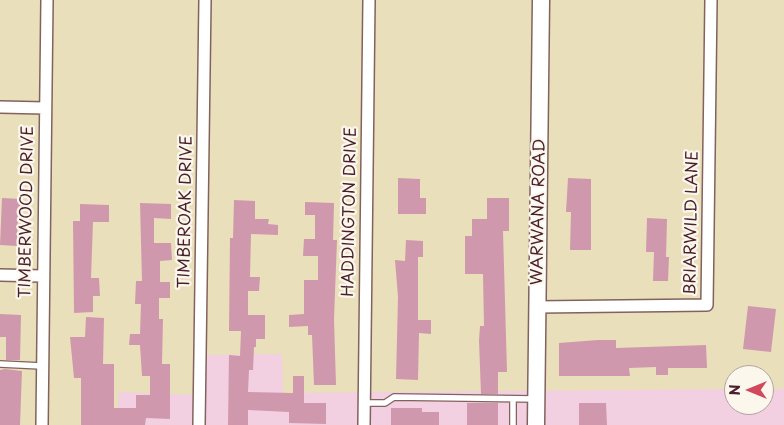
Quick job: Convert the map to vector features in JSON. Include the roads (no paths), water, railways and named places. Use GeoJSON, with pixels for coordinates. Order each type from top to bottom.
{"type":"FeatureCollection","features":[{"type":"Feature","properties":{"kind":"street","name":"TIMBERWOOD DRIVE"},"geometry":{"type":"LineString","coordinates":[[42,425],[42,276],[47,0]]}},
{"type":"Feature","properties":{"kind":"street","name":"TIMBEROAK DRIVE"},"geometry":{"type":"LineString","coordinates":[[199,425],[205,0]]}},
{"type":"Feature","properties":{"kind":"street","name":"HADDINGTON DRIVE"},"geometry":{"type":"LineString","coordinates":[[364,425],[370,0]]}},
{"type":"Feature","properties":{"kind":"street","name":"WARWANA ROAD"},"geometry":{"type":"LineString","coordinates":[[536,425],[541,0]]}},
{"type":"Feature","properties":{"kind":"street","name":"BRIARWILD LANE"},"geometry":{"type":"LineString","coordinates":[[537,307],[707,306],[711,0]]}},
{"type":"Feature","properties":{"kind":"street"},"geometry":{"type":"LineString","coordinates":[[0,107],[45,108]]}},
{"type":"Feature","properties":{"kind":"street"},"geometry":{"type":"LineString","coordinates":[[0,275],[42,276]]}},
{"type":"Feature","properties":{"kind":"lane"},"geometry":{"type":"LineString","coordinates":[[0,364],[42,366]]}},
{"type":"Feature","properties":{"kind":"lane"},"geometry":{"type":"LineString","coordinates":[[364,403],[385,403],[394,397],[536,399]]}},
{"type":"Feature","properties":{"kind":"lane"},"geometry":{"type":"LineString","coordinates":[[513,399],[513,425]]}}]}
